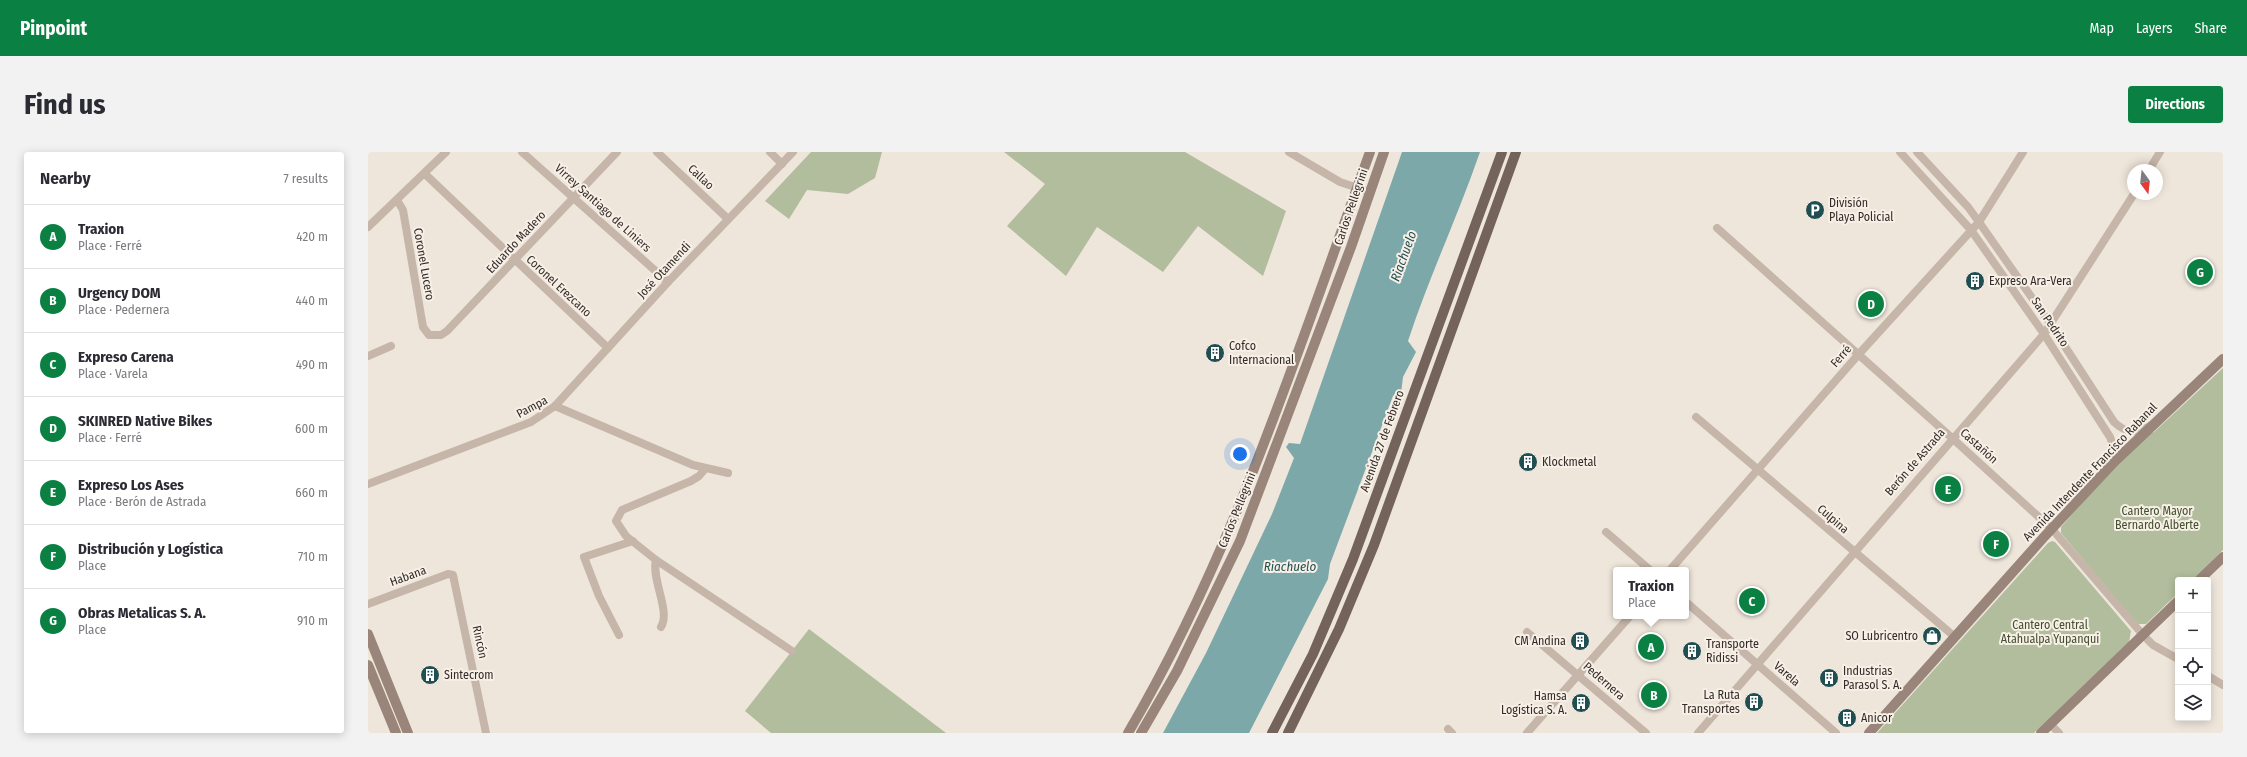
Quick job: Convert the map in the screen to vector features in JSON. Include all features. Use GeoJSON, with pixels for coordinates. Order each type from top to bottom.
{"type":"FeatureCollection","features":[{"type":"Feature","properties":{"kind":"main road","name":"Carlos Pellegrini"},"geometry":{"type":"LineString","coordinates":[[1128,733],[1167,666],[1234,522],[1268,436],[1370,152]]}},
{"type":"Feature","properties":{"kind":"main road","name":"Carlos Pellegrini"},"geometry":{"type":"LineString","coordinates":[[1141,733],[1177,671],[1240,541],[1384,152]]}},
{"type":"Feature","properties":{"kind":"main road","name":"Avenida 27 de Febrero"},"geometry":{"type":"LineString","coordinates":[[1272,733],[1313,654],[1353,560],[1402,426],[1397,420],[1406,395],[1416,388],[1502,152]]}},
{"type":"Feature","properties":{"kind":"main road"},"geometry":{"type":"LineString","coordinates":[[1288,733],[1339,628],[1374,544],[1516,152]]}},
{"type":"Feature","properties":{"kind":"main road","name":"Avenida Intendente Francisco Rabanal"},"geometry":{"type":"LineString","coordinates":[[1869,733],[2114,462],[2223,359]]}},
{"type":"Feature","properties":{"kind":"main road"},"geometry":{"type":"LineString","coordinates":[[1402,426],[1415,430]]}},
{"type":"Feature","properties":{"kind":"main road"},"geometry":{"type":"LineString","coordinates":[[2202,577],[2223,557]]}},
{"type":"Feature","properties":{"kind":"main road"},"geometry":{"type":"LineString","coordinates":[[2041,733],[2175,604]]}},
{"type":"Feature","properties":{"kind":"main road"},"geometry":{"type":"LineString","coordinates":[[368,634],[408,733]]}},
{"type":"Feature","properties":{"kind":"main road"},"geometry":{"type":"LineString","coordinates":[[368,665],[396,733]]}},
{"type":"Feature","properties":{"kind":"main road"},"geometry":{"type":"LineString","coordinates":[[1266,733],[1272,721],[1282,716]]}},
{"type":"Feature","properties":{"kind":"street"},"geometry":{"type":"LineString","coordinates":[[368,227],[425,174],[446,152]]}},
{"type":"Feature","properties":{"kind":"street","name":"Virrey Santiago de Liniers"},"geometry":{"type":"LineString","coordinates":[[522,152],[668,282]]}},
{"type":"Feature","properties":{"kind":"street","name":"Eduardo Madero"},"geometry":{"type":"LineString","coordinates":[[426,333],[434,336],[447,331],[618,152]]}},
{"type":"Feature","properties":{"kind":"street","name":"Callao"},"geometry":{"type":"LineString","coordinates":[[657,152],[728,220]]}},
{"type":"Feature","properties":{"kind":"street"},"geometry":{"type":"LineString","coordinates":[[770,152],[782,164]]}},
{"type":"Feature","properties":{"kind":"street","name":"José Otamendi"},"geometry":{"type":"LineString","coordinates":[[556,406],[668,282],[793,152]]}},
{"type":"Feature","properties":{"kind":"street"},"geometry":{"type":"LineString","coordinates":[[1289,152],[1340,182],[1370,192]]}},
{"type":"Feature","properties":{"kind":"street","name":"San Pedrito"},"geometry":{"type":"LineString","coordinates":[[1900,152],[1972,230],[2044,334],[2110,437],[2115,451],[2114,462]]}},
{"type":"Feature","properties":{"kind":"street","name":"San Pedrito"},"geometry":{"type":"LineString","coordinates":[[1917,152],[1968,207],[1979,222],[2051,324],[2120,429],[2128,432],[2136,432],[2154,424]]}},
{"type":"Feature","properties":{"kind":"street","name":"Ferré"},"geometry":{"type":"LineString","coordinates":[[1673,567],[1759,471],[1858,355],[1979,222],[2023,152]]}},
{"type":"Feature","properties":{"kind":"street"},"geometry":{"type":"LineString","coordinates":[[2153,164],[2160,152]]}},
{"type":"Feature","properties":{"kind":"street","name":"Coronel Erezcano"},"geometry":{"type":"LineString","coordinates":[[425,174],[608,348]]}},
{"type":"Feature","properties":{"kind":"street","name":"Coronel Lucero"},"geometry":{"type":"LineString","coordinates":[[397,200],[403,210],[418,302],[426,333]]}},
{"type":"Feature","properties":{"kind":"street","name":"Berón de Astrada"},"geometry":{"type":"LineString","coordinates":[[1698,733],[1853,552],[2044,334],[2130,200]]}},
{"type":"Feature","properties":{"kind":"street","name":"Castañón"},"geometry":{"type":"LineString","coordinates":[[1716,228],[2052,529],[2142,635],[2153,645],[2175,657]]}},
{"type":"Feature","properties":{"kind":"street"},"geometry":{"type":"LineString","coordinates":[[368,356],[391,346]]}},
{"type":"Feature","properties":{"kind":"street","name":"Pampa"},"geometry":{"type":"LineString","coordinates":[[368,484],[525,425],[556,406],[570,414],[705,468],[728,473]]}},
{"type":"Feature","properties":{"kind":"street","name":"Culpina"},"geometry":{"type":"LineString","coordinates":[[1696,417],[1853,552],[1955,637]]}},
{"type":"Feature","properties":{"kind":"street"},"geometry":{"type":"LineString","coordinates":[[705,468],[699,476],[691,481],[622,510],[616,521],[622,531],[632,541],[656,560],[792,651]]}},
{"type":"Feature","properties":{"kind":"street"},"geometry":{"type":"LineString","coordinates":[[1606,532],[1647,567]]}},
{"type":"Feature","properties":{"kind":"street"},"geometry":{"type":"LineString","coordinates":[[619,635],[599,596],[584,557],[632,541]]}},
{"type":"Feature","properties":{"kind":"street"},"geometry":{"type":"LineString","coordinates":[[656,560],[654,571],[664,619],[661,627]]}},
{"type":"Feature","properties":{"kind":"street","name":"Habana"},"geometry":{"type":"LineString","coordinates":[[368,604],[448,574],[452,574],[454,579]]}},
{"type":"Feature","properties":{"kind":"street","name":"Rincón"},"geometry":{"type":"LineString","coordinates":[[454,579],[486,733]]}},
{"type":"Feature","properties":{"kind":"street","name":"Varela"},"geometry":{"type":"LineString","coordinates":[[1689,605],[1836,733]]}},
{"type":"Feature","properties":{"kind":"street"},"geometry":{"type":"LineString","coordinates":[[1527,733],[1627,619]]}},
{"type":"Feature","properties":{"kind":"street","name":"Pedernera"},"geometry":{"type":"LineString","coordinates":[[1527,632],[1646,733]]}},
{"type":"Feature","properties":{"kind":"street"},"geometry":{"type":"LineString","coordinates":[[2211,678],[2223,685]]}},
{"type":"Feature","properties":{"kind":"street"},"geometry":{"type":"LineString","coordinates":[[2050,724],[2059,733]]}},
{"type":"Feature","properties":{"kind":"green space"},"geometry":{"type":"Polygon","coordinates":[[[811,152],[882,152],[875,178],[848,194],[807,190],[789,219],[765,201],[811,152]]]}},
{"type":"Feature","properties":{"kind":"green space"},"geometry":{"type":"Polygon","coordinates":[[[1004,152],[1185,152],[1286,211],[1263,276],[1198,226],[1163,272],[1097,227],[1066,276],[1007,226],[1045,184],[1004,152]]]}},
{"type":"Feature","properties":{"kind":"green space","name":"Cantero Mayor Bernardo Alberte"},"geometry":{"type":"Polygon","coordinates":[[[2223,368],[2223,550],[2195,577],[2175,577],[2175,596],[2146,624],[2137,624],[2061,533],[2061,527],[2141,436],[2154,432],[2223,368]]]}},
{"type":"Feature","properties":{"kind":"green space","name":"Cantero Central Atahualpa Yupanqui"},"geometry":{"type":"Polygon","coordinates":[[[2052,541],[2055,542],[2131,631],[2129,642],[2034,733],[1877,733],[2048,543],[2052,541]]]}},
{"type":"Feature","properties":{"kind":"green space"},"geometry":{"type":"Polygon","coordinates":[[[809,629],[946,733],[771,733],[745,711],[809,629]]]}},
{"type":"Feature","properties":{"kind":"water","name":"Riachuelo"},"geometry":{"type":"Polygon","coordinates":[[[1402,152],[1480,152],[1425,293],[1408,341],[1416,352],[1403,377],[1401,393],[1393,396],[1330,564],[1328,579],[1249,733],[1163,733],[1206,653],[1272,514],[1294,458],[1286,447],[1289,443],[1300,444],[1402,152]]]}},
{"type":"Feature","properties":{"kind":"place","name":"División Playa Policial"},"geometry":{"type":"Point","coordinates":[1815,210]}},
{"type":"Feature","properties":{"kind":"place","name":"Obras Metalicas S. A."},"geometry":{"type":"Point","coordinates":[2200,272]}},
{"type":"Feature","properties":{"kind":"place","name":"Expreso Ara-Vera"},"geometry":{"type":"Point","coordinates":[1975,281]}},
{"type":"Feature","properties":{"kind":"place","name":"SKINRED Native Bikes"},"geometry":{"type":"Point","coordinates":[1871,304]}},
{"type":"Feature","properties":{"kind":"place","name":"Cofco Internacional"},"geometry":{"type":"Point","coordinates":[1215,353]}},
{"type":"Feature","properties":{"kind":"place","name":"Klockmetal"},"geometry":{"type":"Point","coordinates":[1528,462]}},
{"type":"Feature","properties":{"kind":"place","name":"Expreso Los Ases"},"geometry":{"type":"Point","coordinates":[1948,489]}},
{"type":"Feature","properties":{"kind":"place","name":"Distribución y Logística"},"geometry":{"type":"Point","coordinates":[1996,544]}},
{"type":"Feature","properties":{"kind":"place","name":"Expreso Carena"},"geometry":{"type":"Point","coordinates":[1752,601]}},
{"type":"Feature","properties":{"kind":"place","name":"SO Lubricentro"},"geometry":{"type":"Point","coordinates":[1932,636]}},
{"type":"Feature","properties":{"kind":"place","name":"CM Andina"},"geometry":{"type":"Point","coordinates":[1580,641]}},
{"type":"Feature","properties":{"kind":"place","name":"Traxion"},"geometry":{"type":"Point","coordinates":[1651,647]}},
{"type":"Feature","properties":{"kind":"place","name":"Transporte Ridissi"},"geometry":{"type":"Point","coordinates":[1692,651]}},
{"type":"Feature","properties":{"kind":"place","name":"Sintecrom"},"geometry":{"type":"Point","coordinates":[430,675]}},
{"type":"Feature","properties":{"kind":"place","name":"Industrias Parasol S. A."},"geometry":{"type":"Point","coordinates":[1829,678]}},
{"type":"Feature","properties":{"kind":"place","name":"Urgency DOM"},"geometry":{"type":"Point","coordinates":[1654,695]}},
{"type":"Feature","properties":{"kind":"place","name":"La Ruta Transportes"},"geometry":{"type":"Point","coordinates":[1754,702]}},
{"type":"Feature","properties":{"kind":"place","name":"Hamsa Logística S. A."},"geometry":{"type":"Point","coordinates":[1581,703]}},
{"type":"Feature","properties":{"kind":"place","name":"Anicor"},"geometry":{"type":"Point","coordinates":[1847,718]}}]}
